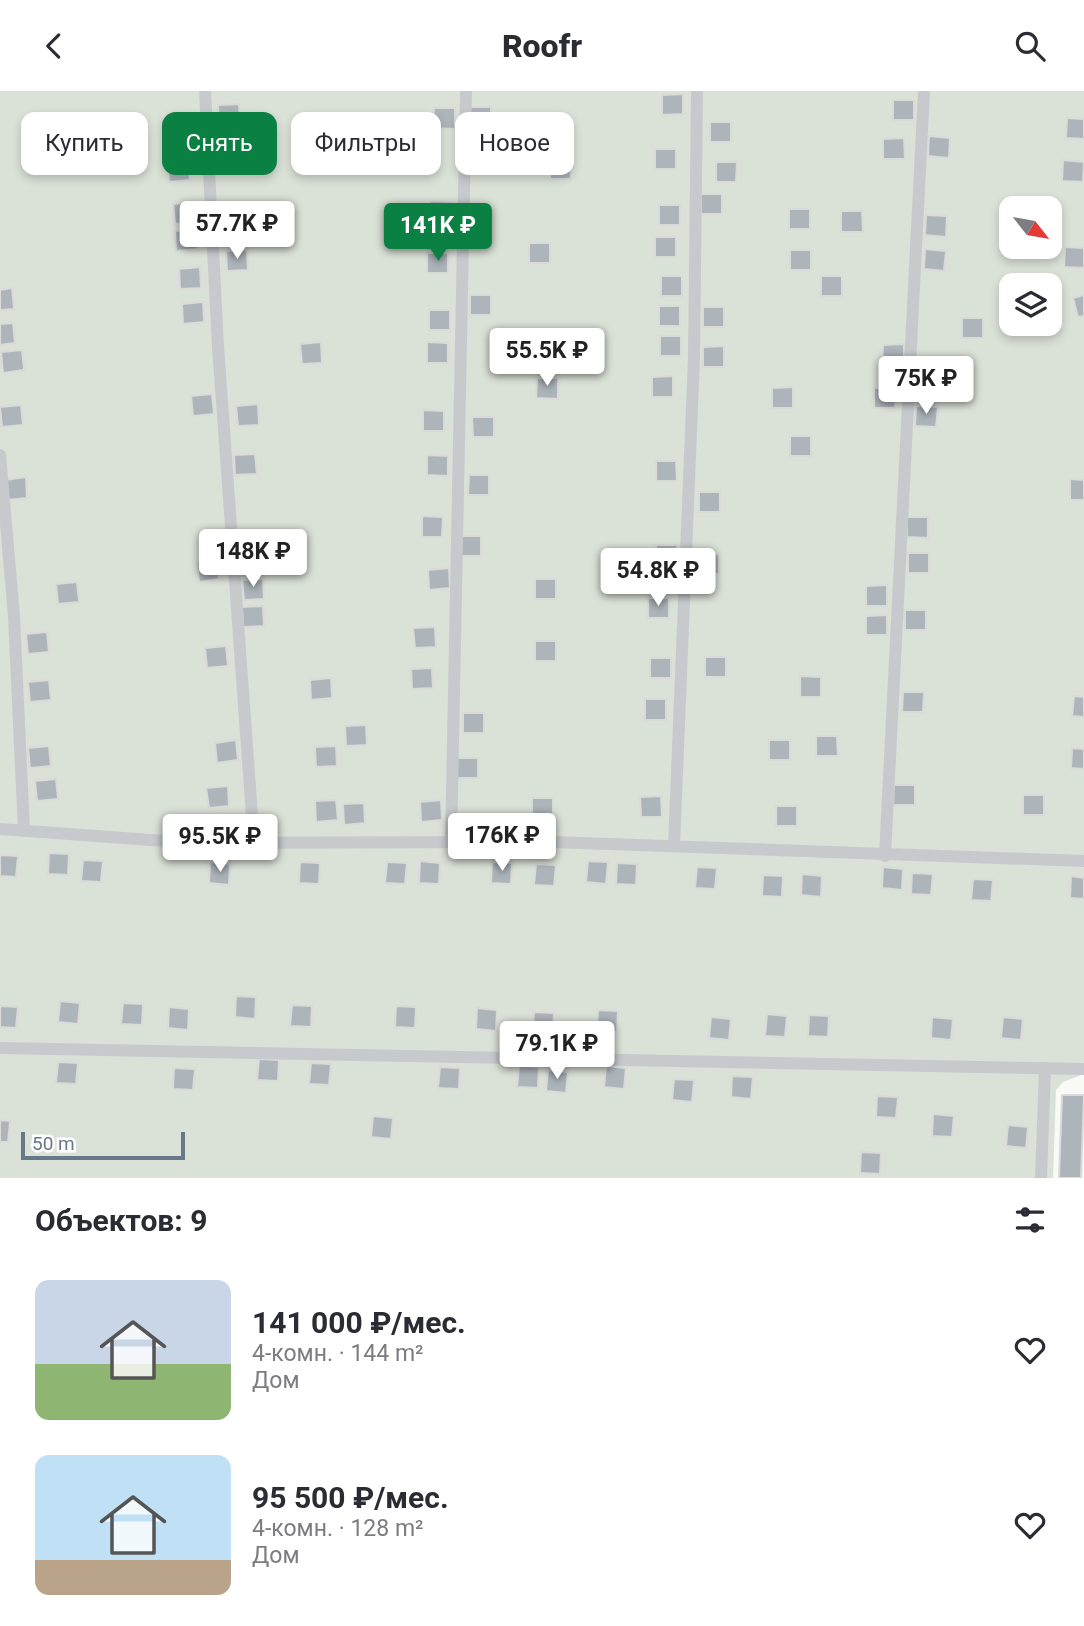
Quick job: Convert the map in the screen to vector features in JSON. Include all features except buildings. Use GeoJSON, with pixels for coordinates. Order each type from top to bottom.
{"type":"FeatureCollection","features":[{"type":"Feature","properties":{"kind":"lane"},"geometry":{"type":"LineString","coordinates":[[205,91],[218,347],[254,843]]}},
{"type":"Feature","properties":{"kind":"lane"},"geometry":{"type":"LineString","coordinates":[[451,842],[466,91]]}},
{"type":"Feature","properties":{"kind":"lane"},"geometry":{"type":"LineString","coordinates":[[674,846],[694,358],[697,91]]}},
{"type":"Feature","properties":{"kind":"lane"},"geometry":{"type":"LineString","coordinates":[[885,856],[924,91]]}},
{"type":"Feature","properties":{"kind":"lane"},"geometry":{"type":"LineString","coordinates":[[0,455],[14,616],[24,831]]}},
{"type":"Feature","properties":{"kind":"lane"},"geometry":{"type":"LineString","coordinates":[[0,829],[192,843],[451,842],[674,846],[885,856],[1084,861]]}},
{"type":"Feature","properties":{"kind":"lane"},"geometry":{"type":"LineString","coordinates":[[0,1048],[1084,1069]]}},
{"type":"Feature","properties":{"kind":"lane"},"geometry":{"type":"LineString","coordinates":[[1041,1178],[1045,1068]]}},
{"type":"Feature","properties":{"kind":"shaded area"},"geometry":{"type":"Polygon","coordinates":[[[0,91],[1084,91],[1084,1074],[1063,1082],[1056,1090],[1053,1178],[0,1178],[0,91]]]}}]}
